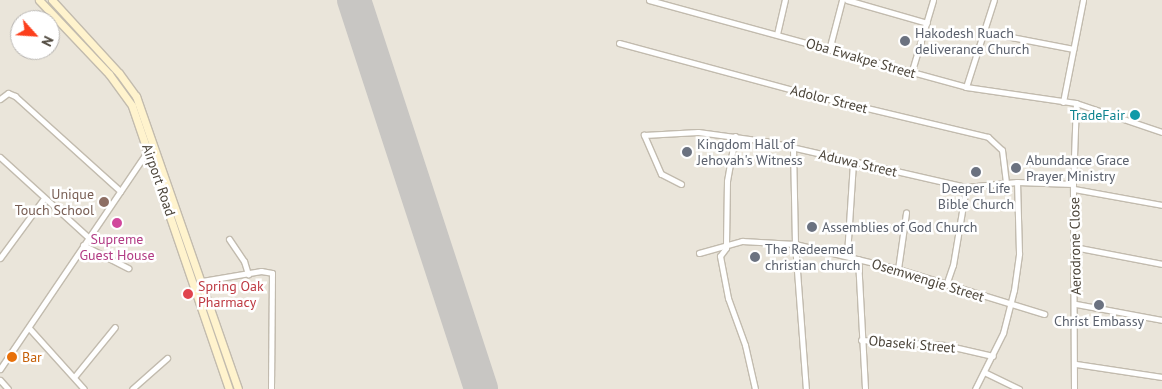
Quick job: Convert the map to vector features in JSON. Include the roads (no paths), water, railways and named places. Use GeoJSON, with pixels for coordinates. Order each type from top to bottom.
{"type":"FeatureCollection","features":[{"type":"Feature","properties":{"kind":"main road","name":"Airport Road"},"geometry":{"type":"LineString","coordinates":[[39,0],[120,86],[132,106],[186,246],[202,281],[238,389]]}},
{"type":"Feature","properties":{"kind":"main road","name":"Airport Road"},"geometry":{"type":"LineString","coordinates":[[52,0],[119,73],[136,96],[186,246],[229,389]]}},
{"type":"Feature","properties":{"kind":"street","name":"Oba Ewakpe Street"},"geometry":{"type":"LineString","coordinates":[[653,0],[777,34],[911,74],[966,87],[1076,103],[1162,132]]}},
{"type":"Feature","properties":{"kind":"street"},"geometry":{"type":"LineString","coordinates":[[777,34],[785,0]]}},
{"type":"Feature","properties":{"kind":"street"},"geometry":{"type":"LineString","coordinates":[[829,50],[842,0]]}},
{"type":"Feature","properties":{"kind":"street"},"geometry":{"type":"LineString","coordinates":[[847,0],[927,23]]}},
{"type":"Feature","properties":{"kind":"street"},"geometry":{"type":"LineString","coordinates":[[911,74],[934,0]]}},
{"type":"Feature","properties":{"kind":"street"},"geometry":{"type":"LineString","coordinates":[[966,87],[994,0]]}},
{"type":"Feature","properties":{"kind":"street"},"geometry":{"type":"LineString","coordinates":[[1063,102],[1082,0]]}},
{"type":"Feature","properties":{"kind":"street"},"geometry":{"type":"LineString","coordinates":[[985,32],[1073,49]]}},
{"type":"Feature","properties":{"kind":"street","name":"Adolor Street"},"geometry":{"type":"LineString","coordinates":[[619,43],[808,94],[988,137],[1002,150],[1006,184]]}},
{"type":"Feature","properties":{"kind":"street"},"geometry":{"type":"LineString","coordinates":[[0,99],[8,93],[15,96],[120,191]]}},
{"type":"Feature","properties":{"kind":"street","name":"Aerodrone Close"},"geometry":{"type":"LineString","coordinates":[[1074,389],[1076,304],[1073,186],[1076,103]]}},
{"type":"Feature","properties":{"kind":"street","name":"Aduwa Street"},"geometry":{"type":"LineString","coordinates":[[681,184],[661,174],[644,135],[698,132],[734,136],[966,186],[1017,182],[1073,186],[1162,205]]}},
{"type":"Feature","properties":{"kind":"street"},"geometry":{"type":"LineString","coordinates":[[734,136],[728,181],[726,248],[720,256],[728,298],[745,345],[755,389]]}},
{"type":"Feature","properties":{"kind":"street"},"geometry":{"type":"LineString","coordinates":[[793,148],[796,244],[806,389]]}},
{"type":"Feature","properties":{"kind":"street"},"geometry":{"type":"LineString","coordinates":[[0,369],[148,150]]}},
{"type":"Feature","properties":{"kind":"street"},"geometry":{"type":"LineString","coordinates":[[0,157],[88,238]]}},
{"type":"Feature","properties":{"kind":"street"},"geometry":{"type":"LineString","coordinates":[[847,255],[853,161]]}},
{"type":"Feature","properties":{"kind":"street"},"geometry":{"type":"LineString","coordinates":[[975,389],[992,356],[1010,305],[1019,254],[1017,182]]}},
{"type":"Feature","properties":{"kind":"street"},"geometry":{"type":"LineString","coordinates":[[946,285],[966,186]]}},
{"type":"Feature","properties":{"kind":"street"},"geometry":{"type":"LineString","coordinates":[[0,258],[44,198]]}},
{"type":"Feature","properties":{"kind":"street"},"geometry":{"type":"LineString","coordinates":[[898,269],[906,213]]}},
{"type":"Feature","properties":{"kind":"street"},"geometry":{"type":"LineString","coordinates":[[229,239],[244,261],[248,274]]}},
{"type":"Feature","properties":{"kind":"street","name":"Osemwengie Street"},"geometry":{"type":"LineString","coordinates":[[699,253],[726,248],[742,241],[796,244],[898,269],[1044,314]]}},
{"type":"Feature","properties":{"kind":"street"},"geometry":{"type":"LineString","coordinates":[[84,245],[128,268]]}},
{"type":"Feature","properties":{"kind":"street"},"geometry":{"type":"LineString","coordinates":[[1074,247],[1162,264]]}},
{"type":"Feature","properties":{"kind":"street"},"geometry":{"type":"LineString","coordinates":[[858,259],[865,389]]}},
{"type":"Feature","properties":{"kind":"street"},"geometry":{"type":"LineString","coordinates":[[202,281],[266,271],[273,278],[271,389]]}},
{"type":"Feature","properties":{"kind":"street"},"geometry":{"type":"LineString","coordinates":[[1076,304],[1162,320]]}},
{"type":"Feature","properties":{"kind":"street"},"geometry":{"type":"LineString","coordinates":[[76,376],[115,327]]}},
{"type":"Feature","properties":{"kind":"street"},"geometry":{"type":"LineString","coordinates":[[29,328],[76,376],[84,389]]}},
{"type":"Feature","properties":{"kind":"street","name":"Obaseki Street"},"geometry":{"type":"LineString","coordinates":[[861,340],[945,345],[992,356]]}},
{"type":"Feature","properties":{"kind":"street"},"geometry":{"type":"LineString","coordinates":[[0,356],[5,362]]}},
{"type":"Feature","properties":{"kind":"street"},"geometry":{"type":"LineString","coordinates":[[132,389],[166,358]]}},
{"type":"Feature","properties":{"kind":"street"},"geometry":{"type":"LineString","coordinates":[[1076,364],[1162,377]]}},
{"type":"Feature","properties":{"kind":"street"},"geometry":{"type":"LineString","coordinates":[[984,372],[1019,389]]}},
{"type":"Feature","properties":{"kind":"street"},"geometry":{"type":"LineString","coordinates":[[0,380],[8,389]]}},
{"type":"Feature","properties":{"kind":"place","name":"Hakodesh Ruach deliverance Church"},"geometry":{"type":"Point","coordinates":[905,41]}},
{"type":"Feature","properties":{"kind":"place","name":"TradeFair"},"geometry":{"type":"Point","coordinates":[1135,115]}},
{"type":"Feature","properties":{"kind":"place","name":"Kingdom Hall of Jehovah's Witness"},"geometry":{"type":"Point","coordinates":[687,152]}},
{"type":"Feature","properties":{"kind":"place","name":"Abundance Grace Prayer Ministry"},"geometry":{"type":"Point","coordinates":[1016,168]}},
{"type":"Feature","properties":{"kind":"place","name":"Deeper Life Bible Church"},"geometry":{"type":"Point","coordinates":[976,172]}},
{"type":"Feature","properties":{"kind":"place","name":"Unique Touch School"},"geometry":{"type":"Point","coordinates":[104,202]}},
{"type":"Feature","properties":{"kind":"place","name":"Supreme Guest House"},"geometry":{"type":"Point","coordinates":[117,223]}},
{"type":"Feature","properties":{"kind":"place","name":"Assemblies of God Church"},"geometry":{"type":"Point","coordinates":[812,227]}},
{"type":"Feature","properties":{"kind":"place","name":"The Redeemed christian church"},"geometry":{"type":"Point","coordinates":[755,257]}},
{"type":"Feature","properties":{"kind":"place","name":"Spring Oak Pharmacy"},"geometry":{"type":"Point","coordinates":[188,294]}},
{"type":"Feature","properties":{"kind":"place","name":"Christ Embassy"},"geometry":{"type":"Point","coordinates":[1099,305]}},
{"type":"Feature","properties":{"kind":"place","name":"Bar"},"geometry":{"type":"Point","coordinates":[12,357]}}]}
